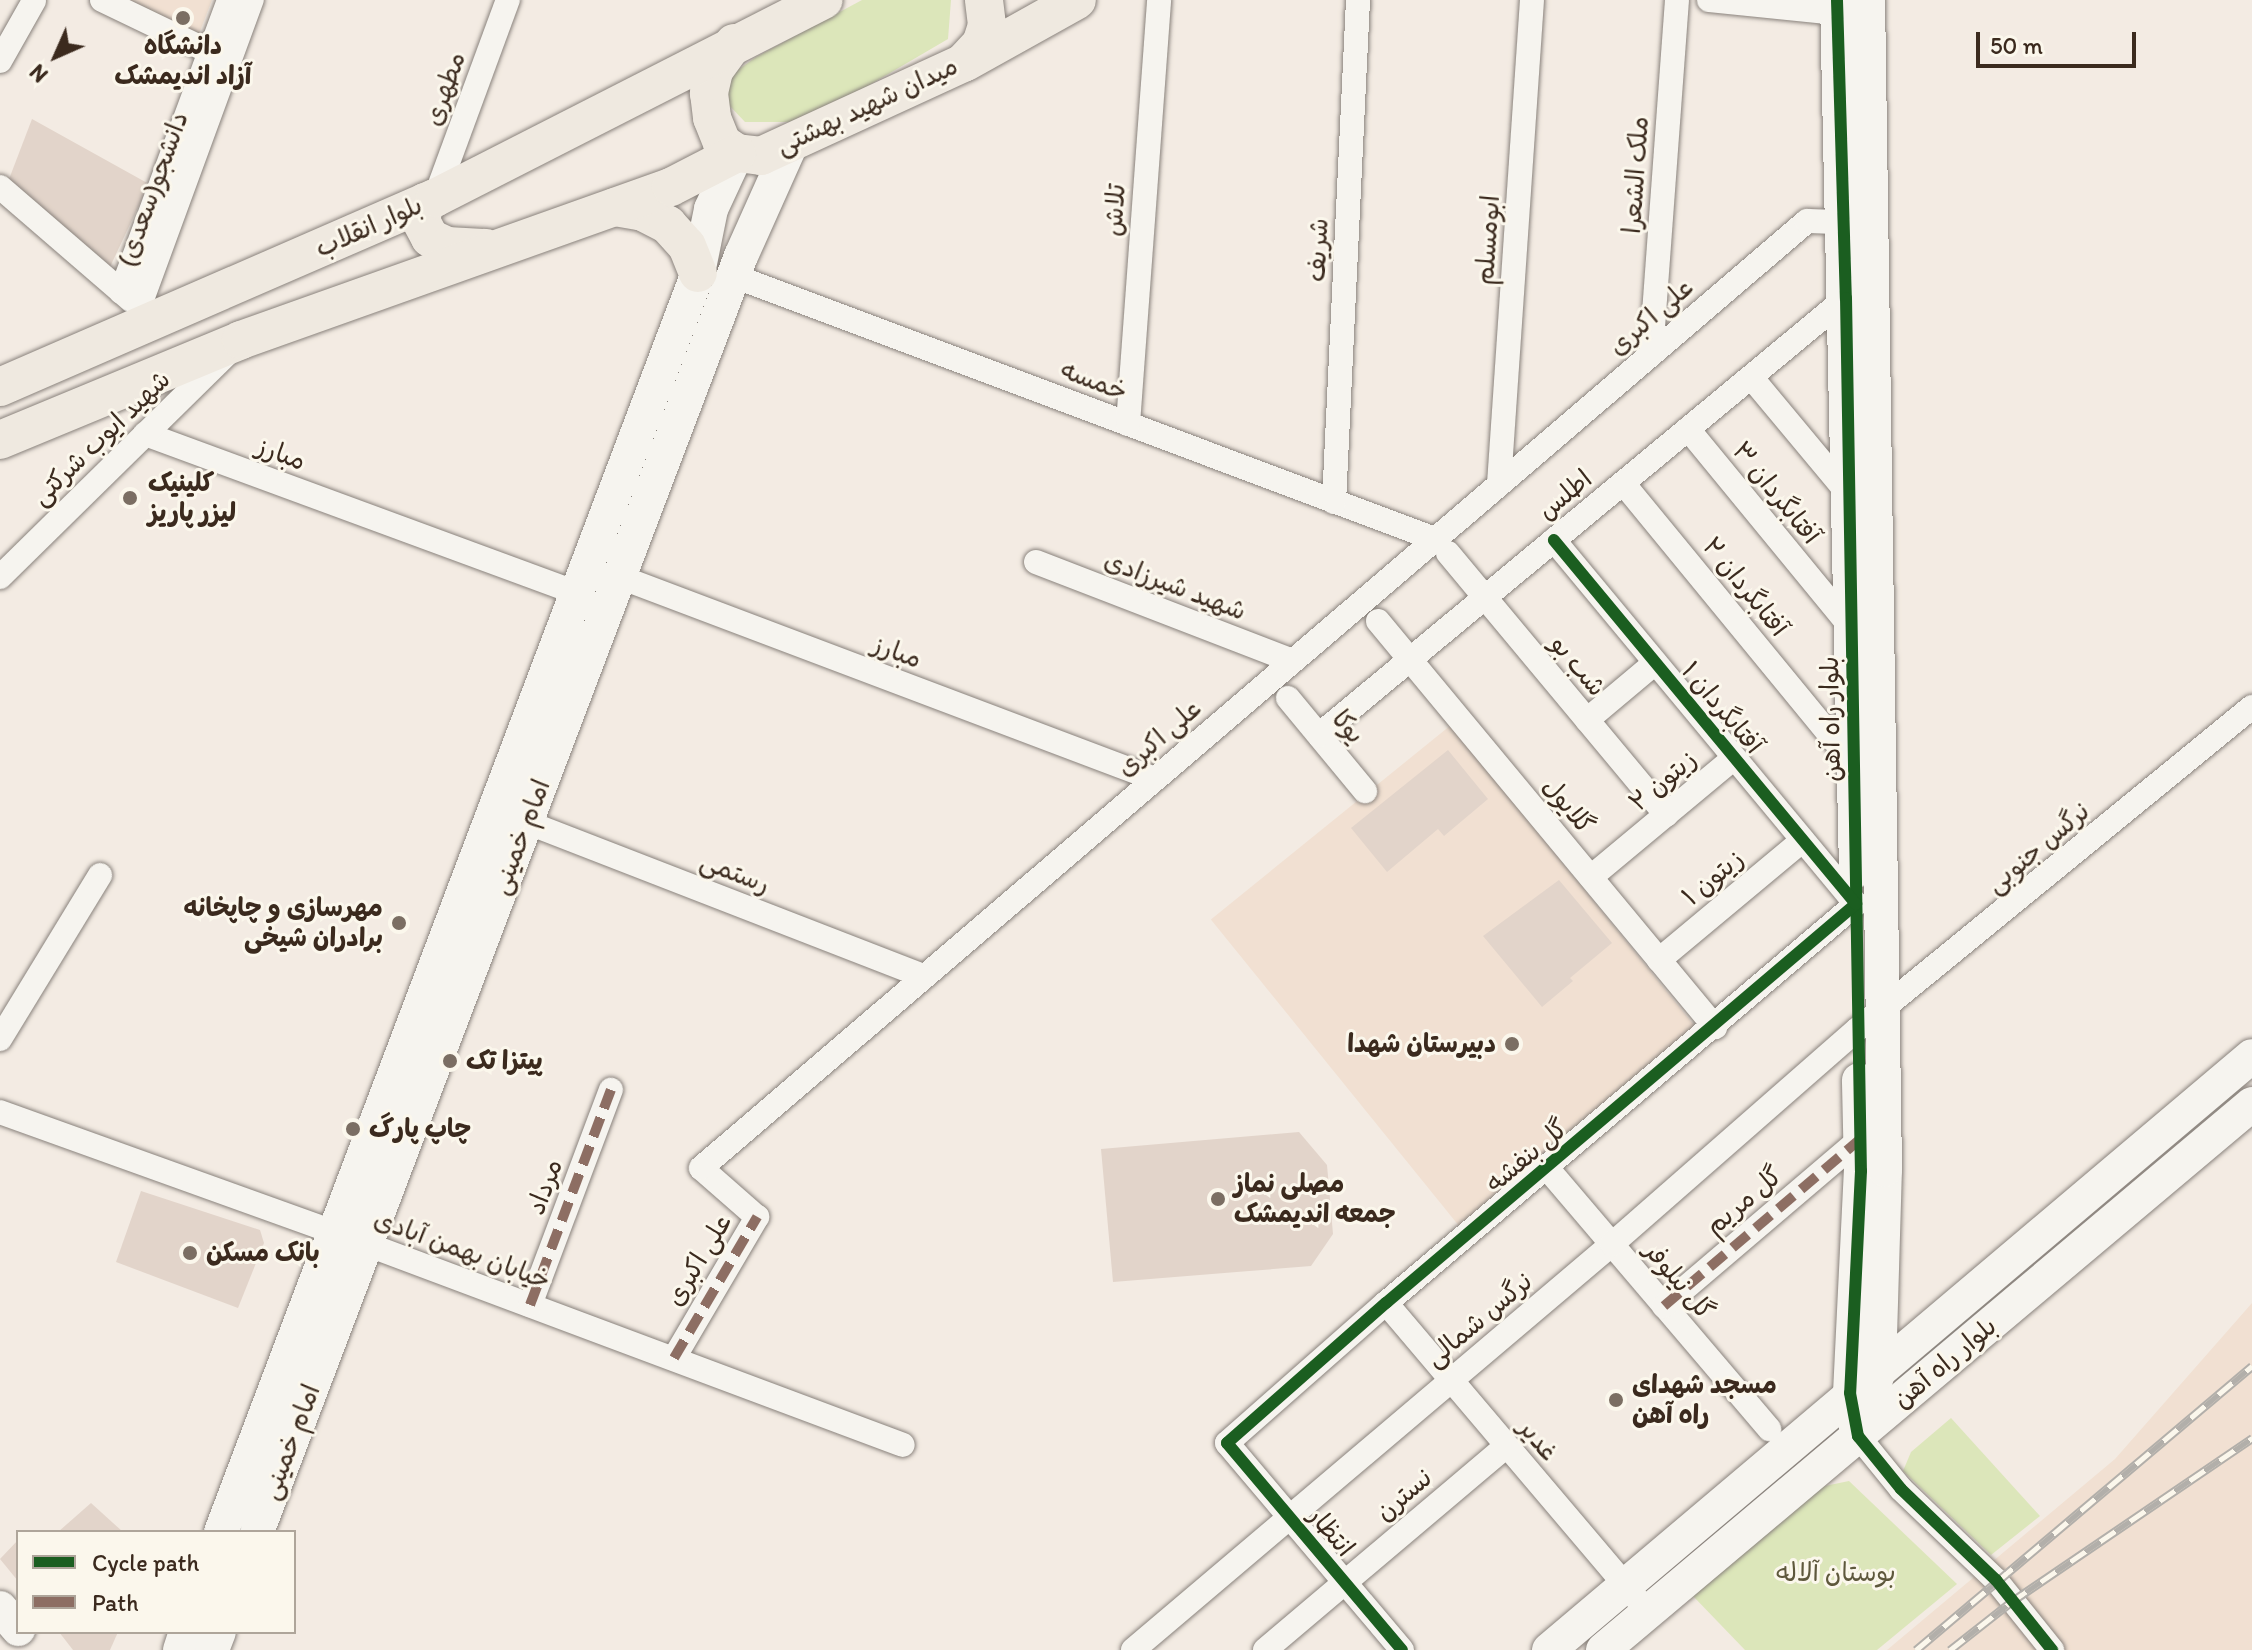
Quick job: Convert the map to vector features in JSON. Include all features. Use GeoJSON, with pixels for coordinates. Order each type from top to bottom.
{"type":"FeatureCollection","features":[{"type":"Feature","properties":{"kind":"main road"},"geometry":{"type":"LineString","coordinates":[[0,440],[241,340],[671,187],[737,153],[722,143],[712,118],[709,93],[714,71],[768,0]]}},
{"type":"Feature","properties":{"kind":"main road"},"geometry":{"type":"LineString","coordinates":[[729,50],[823,0]]}},
{"type":"Feature","properties":{"kind":"main road","name":"میدان شهید بهشتی"},"geometry":{"type":"LineString","coordinates":[[737,153],[761,156],[963,63],[981,44],[987,25],[984,0]]}},
{"type":"Feature","properties":{"kind":"main road"},"geometry":{"type":"LineString","coordinates":[[963,63],[1077,0]]}},
{"type":"Feature","properties":{"kind":"main road","name":"بلوار انقلاب"},"geometry":{"type":"LineString","coordinates":[[0,387],[138,307],[285,263],[430,200],[729,50]]}},
{"type":"Feature","properties":{"kind":"main road"},"geometry":{"type":"LineString","coordinates":[[430,200],[421,221],[424,231],[438,244],[499,248]]}},
{"type":"Feature","properties":{"kind":"main road"},"geometry":{"type":"LineString","coordinates":[[615,207],[643,212],[668,225],[716,274]]}},
{"type":"Feature","properties":{"kind":"main road"},"geometry":{"type":"LineString","coordinates":[[285,263],[341,257],[350,260],[365,279],[364,296]]}},
{"type":"Feature","properties":{"kind":"street"},"geometry":{"type":"LineString","coordinates":[[102,0],[210,52]]}},
{"type":"Feature","properties":{"kind":"street","name":"دانشجو(سعدی)"},"geometry":{"type":"LineString","coordinates":[[138,307],[210,52],[229,0]]}},
{"type":"Feature","properties":{"kind":"street","name":"دانشجو(سعدی)"},"geometry":{"type":"LineString","coordinates":[[138,307],[252,0]]}},
{"type":"Feature","properties":{"kind":"street","name":"مطهری"},"geometry":{"type":"LineString","coordinates":[[430,200],[508,0]]}},
{"type":"Feature","properties":{"kind":"street","name":"تلاش"},"geometry":{"type":"LineString","coordinates":[[1128,424],[1159,0]]}},
{"type":"Feature","properties":{"kind":"street","name":"شریف"},"geometry":{"type":"LineString","coordinates":[[1334,502],[1358,0]]}},
{"type":"Feature","properties":{"kind":"street","name":"ابومسلم"},"geometry":{"type":"LineString","coordinates":[[1499,484],[1532,0]]}},
{"type":"Feature","properties":{"kind":"street","name":"ملک الشعرا"},"geometry":{"type":"LineString","coordinates":[[1651,354],[1677,0]]}},
{"type":"Feature","properties":{"kind":"street"},"geometry":{"type":"LineString","coordinates":[[1709,0],[1848,4]]}},
{"type":"Feature","properties":{"kind":"street"},"geometry":{"type":"LineString","coordinates":[[0,61],[34,1]]}},
{"type":"Feature","properties":{"kind":"street","name":"بلوار راه آهن"},"geometry":{"type":"LineString","coordinates":[[1848,4],[1844,222],[1856,904],[1885,1170],[1879,1370],[1858,1436]]}},
{"type":"Feature","properties":{"kind":"street","name":"بلوار راه آهن"},"geometry":{"type":"LineString","coordinates":[[1848,4],[1870,1021],[1860,1139],[1850,1393],[1858,1436]]}},
{"type":"Feature","properties":{"kind":"street","name":"امام خمینی"},"geometry":{"type":"LineString","coordinates":[[222,1530],[577,593],[716,274],[791,144]]}},
{"type":"Feature","properties":{"kind":"street","name":"امام خمینی"},"geometry":{"type":"LineString","coordinates":[[258,1530],[620,577],[716,274],[711,209],[737,153]]}},
{"type":"Feature","properties":{"kind":"street"},"geometry":{"type":"LineString","coordinates":[[0,187],[138,307]]}},
{"type":"Feature","properties":{"kind":"street","name":"علی اکبری"},"geometry":{"type":"LineString","coordinates":[[674,1358],[757,1217],[701,1168],[1293,661],[1441,546],[1499,484],[1807,221],[1844,222]]}},
{"type":"Feature","properties":{"kind":"street","name":"خمسه"},"geometry":{"type":"LineString","coordinates":[[716,274],[1128,424],[1441,546]]}},
{"type":"Feature","properties":{"kind":"street","name":"اطلس"},"geometry":{"type":"LineString","coordinates":[[1319,735],[1846,298]]}},
{"type":"Feature","properties":{"kind":"street","name":"شهید ایوب شرکتی"},"geometry":{"type":"LineString","coordinates":[[0,577],[241,340]]}},
{"type":"Feature","properties":{"kind":"street"},"geometry":{"type":"LineString","coordinates":[[1751,377],[1850,496]]}},
{"type":"Feature","properties":{"kind":"street","name":"آفتابگردان ۳"},"geometry":{"type":"LineString","coordinates":[[1688,429],[1852,629]]}},
{"type":"Feature","properties":{"kind":"street","name":"مبارز"},"geometry":{"type":"LineString","coordinates":[[145,434],[577,593]]}},
{"type":"Feature","properties":{"kind":"street","name":"آفتابگردان ۲"},"geometry":{"type":"LineString","coordinates":[[1623,483],[1854,764]]}},
{"type":"Feature","properties":{"kind":"street","name":"آفتابگردان ۱"},"geometry":{"type":"LineString","coordinates":[[1554,540],[1856,904]]}},
{"type":"Feature","properties":{"kind":"street","name":"شب بو"},"geometry":{"type":"LineString","coordinates":[[1441,546],[1666,815]]}},
{"type":"Feature","properties":{"kind":"street","name":"شهید شیرزادی"},"geometry":{"type":"LineString","coordinates":[[1036,562],[1293,661]]}},
{"type":"Feature","properties":{"kind":"street","name":"مبارز"},"geometry":{"type":"LineString","coordinates":[[620,577],[1155,779]]}},
{"type":"Feature","properties":{"kind":"street","name":"گلایول"},"geometry":{"type":"LineString","coordinates":[[1378,621],[1715,1027]]}},
{"type":"Feature","properties":{"kind":"street"},"geometry":{"type":"LineString","coordinates":[[1587,720],[1655,663]]}},
{"type":"Feature","properties":{"kind":"street","name":"یوکا"},"geometry":{"type":"LineString","coordinates":[[1288,698],[1365,791]]}},
{"type":"Feature","properties":{"kind":"street","name":"نرگس جنوبی"},"geometry":{"type":"LineString","coordinates":[[1870,1021],[2252,707]]}},
{"type":"Feature","properties":{"kind":"street","name":"زیتون ۲"},"geometry":{"type":"LineString","coordinates":[[1591,877],[1734,758]]}},
{"type":"Feature","properties":{"kind":"street","name":"رستمی"},"geometry":{"type":"LineString","coordinates":[[526,822],[924,976]]}},
{"type":"Feature","properties":{"kind":"street","name":"زیتون ۱"},"geometry":{"type":"LineString","coordinates":[[1659,960],[1803,840]]}},
{"type":"Feature","properties":{"kind":"street"},"geometry":{"type":"LineString","coordinates":[[0,1039],[100,875]]}},
{"type":"Feature","properties":{"kind":"street","name":"گل بنفشه"},"geometry":{"type":"LineString","coordinates":[[1227,1443],[1386,1303],[1715,1027],[1856,904]]}},
{"type":"Feature","properties":{"kind":"street","name":"نرگس شمالی"},"geometry":{"type":"LineString","coordinates":[[1133,1650],[1870,1021]]}},
{"type":"Feature","properties":{"kind":"street","name":"بلوار راه آهن"},"geometry":{"type":"LineString","coordinates":[[1549,1650],[2252,1057]]}},
{"type":"Feature","properties":{"kind":"street","name":"مرداد"},"geometry":{"type":"LineString","coordinates":[[530,1305],[611,1090]]}},
{"type":"Feature","properties":{"kind":"street","name":"بلوار راه آهن"},"geometry":{"type":"LineString","coordinates":[[1603,1650],[2252,1104]]}},
{"type":"Feature","properties":{"kind":"street","name":"خیابان بهمن آبادی"},"geometry":{"type":"LineString","coordinates":[[0,1112],[366,1244],[903,1445]]}},
{"type":"Feature","properties":{"kind":"street","name":"گل مریم"},"geometry":{"type":"LineString","coordinates":[[1664,1306],[1860,1139]]}},
{"type":"Feature","properties":{"kind":"street","name":"گل نیلوفر"},"geometry":{"type":"LineString","coordinates":[[1547,1168],[1769,1429]]}},
{"type":"Feature","properties":{"kind":"street","name":"غدیر"},"geometry":{"type":"LineString","coordinates":[[1386,1303],[1648,1612]]}},
{"type":"Feature","properties":{"kind":"street"},"geometry":{"type":"LineString","coordinates":[[1858,1436],[1901,1489],[1996,1580],[2052,1650]]}},
{"type":"Feature","properties":{"kind":"street","name":"انتظار"},"geometry":{"type":"LineString","coordinates":[[1227,1443],[1402,1650]]}},
{"type":"Feature","properties":{"kind":"street","name":"نسترن"},"geometry":{"type":"LineString","coordinates":[[1265,1650],[1506,1446]]}},
{"type":"Feature","properties":{"kind":"street"},"geometry":{"type":"LineString","coordinates":[[0,1608],[16,1627]]}},
{"type":"Feature","properties":{"kind":"street"},"geometry":{"type":"LineString","coordinates":[[22,1634],[35,1650]]}},
{"type":"Feature","properties":{"kind":"shaded area","name":"دانشگاه آزاد اندیمشک"},"geometry":{"type":"Polygon","coordinates":[[[124,0],[212,0],[198,36],[124,0]]]}},
{"type":"Feature","properties":{"kind":"shaded area"},"geometry":{"type":"Polygon","coordinates":[[[1451,725],[1700,1033],[1460,1227],[1211,919],[1451,725]]]}},
{"type":"Feature","properties":{"kind":"shaded area"},"geometry":{"type":"Polygon","coordinates":[[[2252,1303],[2252,1650],[1887,1650],[2115,1459],[2252,1303]]]}},
{"type":"Feature","properties":{"kind":"green space"},"geometry":{"type":"Polygon","coordinates":[[[862,0],[951,0],[948,39],[866,87],[790,122],[745,122],[728,104],[728,77],[756,57],[862,0]]]}},
{"type":"Feature","properties":{"kind":"green space"},"geometry":{"type":"Polygon","coordinates":[[[1951,1418],[2040,1516],[1991,1555],[1903,1471],[1911,1452],[1951,1418]]]}},
{"type":"Feature","properties":{"kind":"green space","name":"بوستان آلاله"},"geometry":{"type":"Polygon","coordinates":[[[1849,1481],[1957,1584],[1877,1650],[1745,1650],[1692,1595],[1820,1487],[1849,1481]]]}},
{"type":"Feature","properties":{"kind":"building"},"geometry":{"type":"Polygon","coordinates":[[[32,119],[149,184],[109,269],[6,187],[32,119]]]}},
{"type":"Feature","properties":{"kind":"building"},"geometry":{"type":"Polygon","coordinates":[[[1448,750],[1488,799],[1444,836],[1438,829],[1387,872],[1351,828],[1448,750]]]}},
{"type":"Feature","properties":{"kind":"building"},"geometry":{"type":"Polygon","coordinates":[[[1559,880],[1612,943],[1570,978],[1573,981],[1542,1007],[1483,936],[1559,880]]]}},
{"type":"Feature","properties":{"kind":"building","name":"مصلی نماز جمعه اندیمشک"},"geometry":{"type":"Polygon","coordinates":[[[1299,1132],[1327,1165],[1333,1234],[1311,1266],[1113,1282],[1101,1149],[1299,1132]]]}},
{"type":"Feature","properties":{"kind":"building","name":"بانک مسکن"},"geometry":{"type":"Polygon","coordinates":[[[141,1191],[260,1230],[264,1243],[238,1308],[116,1262],[141,1191]]]}},
{"type":"Feature","properties":{"kind":"building"},"geometry":{"type":"Polygon","coordinates":[[[91,1503],[121,1530],[60,1530],[91,1503]]]}},
{"type":"Feature","properties":{"kind":"building"},"geometry":{"type":"Polygon","coordinates":[[[16,1542],[16,1579],[0,1559],[16,1542]]]}},
{"type":"Feature","properties":{"kind":"building"},"geometry":{"type":"Polygon","coordinates":[[[61,1634],[117,1634],[110,1650],[73,1650],[61,1634]]]}},
{"type":"Feature","properties":{"kind":"railway"},"geometry":{"type":"LineString","coordinates":[[1916,1650],[2252,1366]]}},
{"type":"Feature","properties":{"kind":"railway"},"geometry":{"type":"LineString","coordinates":[[1950,1650],[2011,1602],[2252,1438]]}},
{"type":"Feature","properties":{"kind":"marked path"},"geometry":{"type":"LineString","coordinates":[[530,1305],[611,1090]]}},
{"type":"Feature","properties":{"kind":"marked path"},"geometry":{"type":"LineString","coordinates":[[1664,1306],[1860,1139]]}},
{"type":"Feature","properties":{"kind":"marked path"},"geometry":{"type":"LineString","coordinates":[[674,1358],[757,1217]]}},
{"type":"Feature","properties":{"kind":"cycle path"},"geometry":{"type":"LineString","coordinates":[[1837,0],[1846,298],[1861,1171],[1850,1393],[1858,1436],[1901,1489],[1996,1580],[2052,1650]]}},
{"type":"Feature","properties":{"kind":"cycle path"},"geometry":{"type":"LineString","coordinates":[[1402,1650],[1227,1443],[1386,1303],[1856,904],[1554,540]]}},
{"type":"Feature","properties":{"kind":"place","name":"دانشگاه آزاد اندیمشک"},"geometry":{"type":"Point","coordinates":[183,18]}},
{"type":"Feature","properties":{"kind":"place","name":"کلینیک لیزر پاریز"},"geometry":{"type":"Point","coordinates":[130,498]}},
{"type":"Feature","properties":{"kind":"place","name":"مهرسازی و چاپخانه برادران شیخی"},"geometry":{"type":"Point","coordinates":[399,923]}},
{"type":"Feature","properties":{"kind":"place","name":"دبیرستان شهدا"},"geometry":{"type":"Point","coordinates":[1512,1044]}},
{"type":"Feature","properties":{"kind":"place","name":"پیتزا تک"},"geometry":{"type":"Point","coordinates":[450,1061]}},
{"type":"Feature","properties":{"kind":"place","name":"چاپ پارگ"},"geometry":{"type":"Point","coordinates":[353,1129]}},
{"type":"Feature","properties":{"kind":"place","name":"مصلی نماز جمعه اندیمشک"},"geometry":{"type":"Point","coordinates":[1218,1199]}},
{"type":"Feature","properties":{"kind":"place","name":"بانک مسکن"},"geometry":{"type":"Point","coordinates":[190,1253]}},
{"type":"Feature","properties":{"kind":"place","name":"مسجد شهدای راه آهن"},"geometry":{"type":"Point","coordinates":[1616,1400]}}]}
